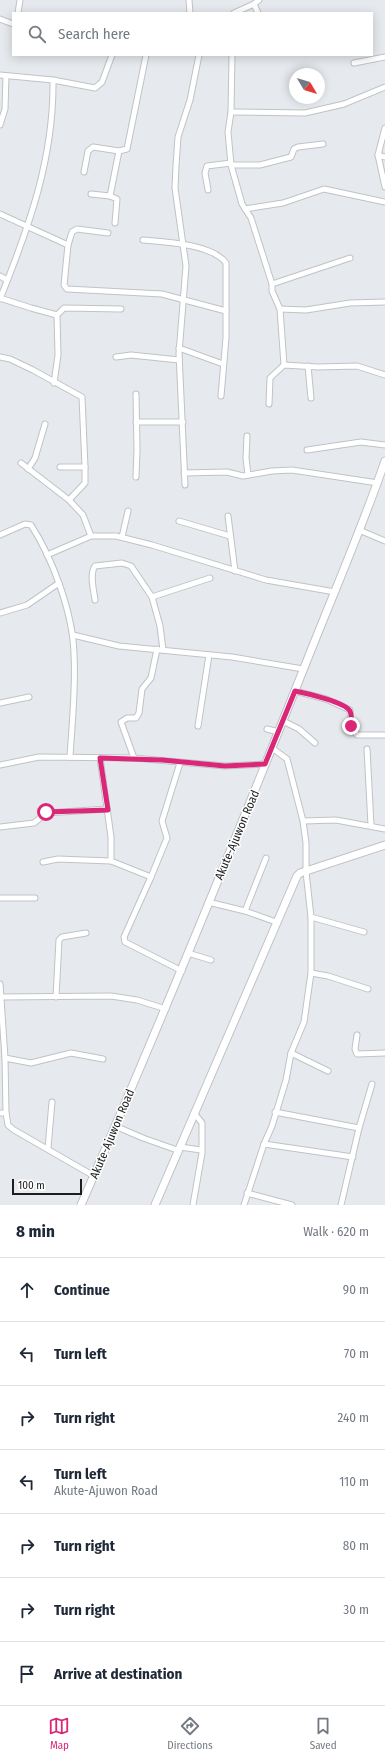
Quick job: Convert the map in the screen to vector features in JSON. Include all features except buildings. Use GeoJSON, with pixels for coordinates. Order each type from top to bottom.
{"type":"FeatureCollection","features":[{"type":"Feature","properties":{"kind":"main road","name":"Akute-Ajuwon Road"},"geometry":{"type":"LineString","coordinates":[[81,1205],[182,971],[208,902],[236,838],[335,592],[378,483],[385,461]]}},
{"type":"Feature","properties":{"kind":"main road"},"geometry":{"type":"LineString","coordinates":[[155,1205],[178,1148],[297,876],[300,873],[385,845]]}},
{"type":"Feature","properties":{"kind":"street"},"geometry":{"type":"LineString","coordinates":[[18,12],[20,0]]}},
{"type":"Feature","properties":{"kind":"street"},"geometry":{"type":"LineString","coordinates":[[189,0],[190,12]]}},
{"type":"Feature","properties":{"kind":"street"},"geometry":{"type":"LineString","coordinates":[[236,12],[254,4],[259,0]]}},
{"type":"Feature","properties":{"kind":"street"},"geometry":{"type":"LineString","coordinates":[[254,4],[258,12]]}},
{"type":"Feature","properties":{"kind":"street"},"geometry":{"type":"LineString","coordinates":[[0,19],[12,24]]}},
{"type":"Feature","properties":{"kind":"street"},"geometry":{"type":"LineString","coordinates":[[0,75],[53,80],[90,87],[98,87],[102,82],[112,56]]}},
{"type":"Feature","properties":{"kind":"street"},"geometry":{"type":"LineString","coordinates":[[84,172],[88,151],[90,148],[93,147],[119,151],[127,149],[146,56]]}},
{"type":"Feature","properties":{"kind":"street"},"geometry":{"type":"LineString","coordinates":[[185,485],[179,348],[186,266],[175,188],[177,145],[190,100],[199,56]]}},
{"type":"Feature","properties":{"kind":"street"},"geometry":{"type":"LineString","coordinates":[[232,56],[231,112],[228,132],[231,164],[242,204],[251,218],[272,284],[272,291],[280,309],[284,365]]}},
{"type":"Feature","properties":{"kind":"street"},"geometry":{"type":"LineString","coordinates":[[354,63],[385,57]]}},
{"type":"Feature","properties":{"kind":"street"},"geometry":{"type":"LineString","coordinates":[[0,124],[5,109],[6,76]]}},
{"type":"Feature","properties":{"kind":"street"},"geometry":{"type":"LineString","coordinates":[[53,80],[54,104],[52,125],[40,188],[28,227],[0,298],[57,315]]}},
{"type":"Feature","properties":{"kind":"street"},"geometry":{"type":"LineString","coordinates":[[231,112],[305,113],[344,104],[385,87]]}},
{"type":"Feature","properties":{"kind":"street"},"geometry":{"type":"LineString","coordinates":[[385,128],[378,155],[385,187]]}},
{"type":"Feature","properties":{"kind":"street"},"geometry":{"type":"LineString","coordinates":[[208,190],[207,166],[260,164],[291,157],[294,149],[298,147],[323,144]]}},
{"type":"Feature","properties":{"kind":"street"},"geometry":{"type":"LineString","coordinates":[[110,196],[119,151]]}},
{"type":"Feature","properties":{"kind":"street"},"geometry":{"type":"LineString","coordinates":[[378,155],[385,157]]}},
{"type":"Feature","properties":{"kind":"street"},"geometry":{"type":"LineString","coordinates":[[245,209],[283,204],[324,189],[385,202]]}},
{"type":"Feature","properties":{"kind":"street"},"geometry":{"type":"LineString","coordinates":[[91,194],[110,196],[117,199],[115,223]]}},
{"type":"Feature","properties":{"kind":"street"},"geometry":{"type":"LineString","coordinates":[[0,214],[68,245]]}},
{"type":"Feature","properties":{"kind":"street"},"geometry":{"type":"LineString","coordinates":[[108,233],[77,229],[72,232],[68,245],[64,285],[67,289],[162,294],[226,310]]}},
{"type":"Feature","properties":{"kind":"street"},"geometry":{"type":"LineString","coordinates":[[143,240],[184,245],[221,256],[226,263],[226,338],[221,396]]}},
{"type":"Feature","properties":{"kind":"street"},"geometry":{"type":"LineString","coordinates":[[272,284],[350,258]]}},
{"type":"Feature","properties":{"kind":"street"},"geometry":{"type":"LineString","coordinates":[[0,276],[7,280]]}},
{"type":"Feature","properties":{"kind":"street"},"geometry":{"type":"LineString","coordinates":[[280,309],[306,310],[350,303],[385,302]]}},
{"type":"Feature","properties":{"kind":"street"},"geometry":{"type":"LineString","coordinates":[[54,383],[58,355],[57,315],[64,308],[121,309]]}},
{"type":"Feature","properties":{"kind":"street"},"geometry":{"type":"LineString","coordinates":[[179,348],[224,364]]}},
{"type":"Feature","properties":{"kind":"street"},"geometry":{"type":"LineString","coordinates":[[116,357],[131,355],[179,360]]}},
{"type":"Feature","properties":{"kind":"street"},"geometry":{"type":"LineString","coordinates":[[0,357],[10,359],[33,370],[54,383],[82,397],[85,483],[69,500]]}},
{"type":"Feature","properties":{"kind":"street"},"geometry":{"type":"LineString","coordinates":[[268,404],[270,378],[284,365],[357,366],[385,375]]}},
{"type":"Feature","properties":{"kind":"street"},"geometry":{"type":"LineString","coordinates":[[308,366],[311,398]]}},
{"type":"Feature","properties":{"kind":"street"},"geometry":{"type":"LineString","coordinates":[[136,394],[138,450],[136,477]]}},
{"type":"Feature","properties":{"kind":"street"},"geometry":{"type":"LineString","coordinates":[[136,422],[183,422]]}},
{"type":"Feature","properties":{"kind":"street"},"geometry":{"type":"LineString","coordinates":[[28,469],[35,458],[45,424]]}},
{"type":"Feature","properties":{"kind":"street"},"geometry":{"type":"LineString","coordinates":[[247,436],[246,458],[248,475]]}},
{"type":"Feature","properties":{"kind":"street"},"geometry":{"type":"LineString","coordinates":[[307,450],[361,442],[385,444]]}},
{"type":"Feature","properties":{"kind":"street"},"geometry":{"type":"LineString","coordinates":[[21,463],[69,500],[83,515],[91,536]]}},
{"type":"Feature","properties":{"kind":"street"},"geometry":{"type":"LineString","coordinates":[[60,466],[84,467]]}},
{"type":"Feature","properties":{"kind":"street"},"geometry":{"type":"LineString","coordinates":[[184,473],[227,472],[238,476],[272,471],[292,470],[378,483]]}},
{"type":"Feature","properties":{"kind":"street"},"geometry":{"type":"LineString","coordinates":[[122,537],[128,511]]}},
{"type":"Feature","properties":{"kind":"street"},"geometry":{"type":"LineString","coordinates":[[228,516],[235,571]]}},
{"type":"Feature","properties":{"kind":"street"},"geometry":{"type":"LineString","coordinates":[[179,520],[230,536]]}},
{"type":"Feature","properties":{"kind":"street"},"geometry":{"type":"LineString","coordinates":[[0,535],[28,524],[33,529],[47,555],[59,583],[73,636],[75,680],[70,757]]}},
{"type":"Feature","properties":{"kind":"street"},"geometry":{"type":"LineString","coordinates":[[359,530],[385,541]]}},
{"type":"Feature","properties":{"kind":"street"},"geometry":{"type":"LineString","coordinates":[[47,555],[91,536],[122,537],[266,580],[335,592]]}},
{"type":"Feature","properties":{"kind":"street"},"geometry":{"type":"LineString","coordinates":[[95,600],[93,570],[99,565],[122,564],[131,566],[152,597],[160,626],[160,649],[151,678],[142,689],[139,714],[136,718],[127,718],[121,722],[134,758]]}},
{"type":"Feature","properties":{"kind":"street"},"geometry":{"type":"LineString","coordinates":[[152,597],[210,578]]}},
{"type":"Feature","properties":{"kind":"street"},"geometry":{"type":"LineString","coordinates":[[0,612],[27,605],[59,583]]}},
{"type":"Feature","properties":{"kind":"street"},"geometry":{"type":"LineString","coordinates":[[73,636],[119,646],[209,655],[303,669]]}},
{"type":"Feature","properties":{"kind":"street"},"geometry":{"type":"LineString","coordinates":[[198,726],[209,655]]}},
{"type":"Feature","properties":{"kind":"street"},"geometry":{"type":"LineString","coordinates":[[295,691],[326,698],[350,710],[351,726],[357,735],[385,735]]}},
{"type":"Feature","properties":{"kind":"street"},"geometry":{"type":"LineString","coordinates":[[0,703],[29,697]]}},
{"type":"Feature","properties":{"kind":"street"},"geometry":{"type":"LineString","coordinates":[[283,721],[299,729],[315,743]]}},
{"type":"Feature","properties":{"kind":"street"},"geometry":{"type":"LineString","coordinates":[[267,729],[279,732]]}},
{"type":"Feature","properties":{"kind":"street"},"geometry":{"type":"LineString","coordinates":[[244,1205],[264,1144],[272,1126],[275,1112],[286,1080],[291,1052],[304,1022],[311,973],[311,917],[306,872],[306,843],[303,821],[287,759],[272,748]]}},
{"type":"Feature","properties":{"kind":"street"},"geometry":{"type":"LineString","coordinates":[[367,750],[372,825]]}},
{"type":"Feature","properties":{"kind":"street"},"geometry":{"type":"LineString","coordinates":[[0,765],[39,757],[134,758],[225,766],[265,764]]}},
{"type":"Feature","properties":{"kind":"street"},"geometry":{"type":"LineString","coordinates":[[100,758],[111,837],[111,861]]}},
{"type":"Feature","properties":{"kind":"street"},"geometry":{"type":"LineString","coordinates":[[180,763],[162,821],[167,838],[124,937],[125,942],[182,971]]}},
{"type":"Feature","properties":{"kind":"street"},"geometry":{"type":"LineString","coordinates":[[0,827],[34,822],[46,812],[108,810]]}},
{"type":"Feature","properties":{"kind":"street"},"geometry":{"type":"LineString","coordinates":[[303,821],[336,820],[372,825],[385,829]]}},
{"type":"Feature","properties":{"kind":"street"},"geometry":{"type":"LineString","coordinates":[[245,911],[266,858]]}},
{"type":"Feature","properties":{"kind":"street"},"geometry":{"type":"LineString","coordinates":[[43,862],[58,859],[111,861],[151,877]]}},
{"type":"Feature","properties":{"kind":"street"},"geometry":{"type":"LineString","coordinates":[[0,898],[35,898]]}},
{"type":"Feature","properties":{"kind":"street"},"geometry":{"type":"LineString","coordinates":[[208,902],[245,911],[276,922]]}},
{"type":"Feature","properties":{"kind":"street"},"geometry":{"type":"LineString","coordinates":[[311,917],[364,932]]}},
{"type":"Feature","properties":{"kind":"street"},"geometry":{"type":"LineString","coordinates":[[56,997],[59,940],[62,937],[86,933]]}},
{"type":"Feature","properties":{"kind":"street"},"geometry":{"type":"LineString","coordinates":[[188,953],[211,960]]}},
{"type":"Feature","properties":{"kind":"street"},"geometry":{"type":"LineString","coordinates":[[311,973],[328,976],[368,989]]}},
{"type":"Feature","properties":{"kind":"street"},"geometry":{"type":"LineString","coordinates":[[0,984],[2,997],[2,1035],[5,1058],[6,1113],[8,1125],[94,1176]]}},
{"type":"Feature","properties":{"kind":"street"},"geometry":{"type":"LineString","coordinates":[[2,997],[111,996],[137,1000],[166,1009]]}},
{"type":"Feature","properties":{"kind":"street"},"geometry":{"type":"LineString","coordinates":[[357,1036],[354,1049],[357,1054],[385,1053]]}},
{"type":"Feature","properties":{"kind":"street"},"geometry":{"type":"LineString","coordinates":[[291,1052],[328,1071]]}},
{"type":"Feature","properties":{"kind":"street"},"geometry":{"type":"LineString","coordinates":[[5,1058],[31,1062],[71,1053],[103,1059]]}},
{"type":"Feature","properties":{"kind":"street"},"geometry":{"type":"LineString","coordinates":[[341,1205],[359,1128],[372,1084]]}},
{"type":"Feature","properties":{"kind":"street"},"geometry":{"type":"LineString","coordinates":[[48,1148],[52,1102]]}},
{"type":"Feature","properties":{"kind":"street"},"geometry":{"type":"LineString","coordinates":[[0,1112],[6,1113]]}},
{"type":"Feature","properties":{"kind":"street"},"geometry":{"type":"LineString","coordinates":[[275,1112],[359,1128]]}},
{"type":"Feature","properties":{"kind":"street"},"geometry":{"type":"LineString","coordinates":[[193,1205],[201,1150],[202,1123],[194,1113]]}},
{"type":"Feature","properties":{"kind":"street"},"geometry":{"type":"LineString","coordinates":[[115,1126],[143,1138],[178,1148],[201,1150]]}},
{"type":"Feature","properties":{"kind":"street"},"geometry":{"type":"LineString","coordinates":[[264,1144],[353,1157]]}},
{"type":"Feature","properties":{"kind":"street"},"geometry":{"type":"LineString","coordinates":[[247,1194],[292,1205]]}},
{"type":"Feature","properties":{"kind":"route"},"geometry":{"type":"LineString","coordinates":[[46,812],[108,810],[100,758],[134,758],[225,766],[265,764],[295,691],[326,698],[338,705],[346,707],[350,710],[351,726]]}}]}
